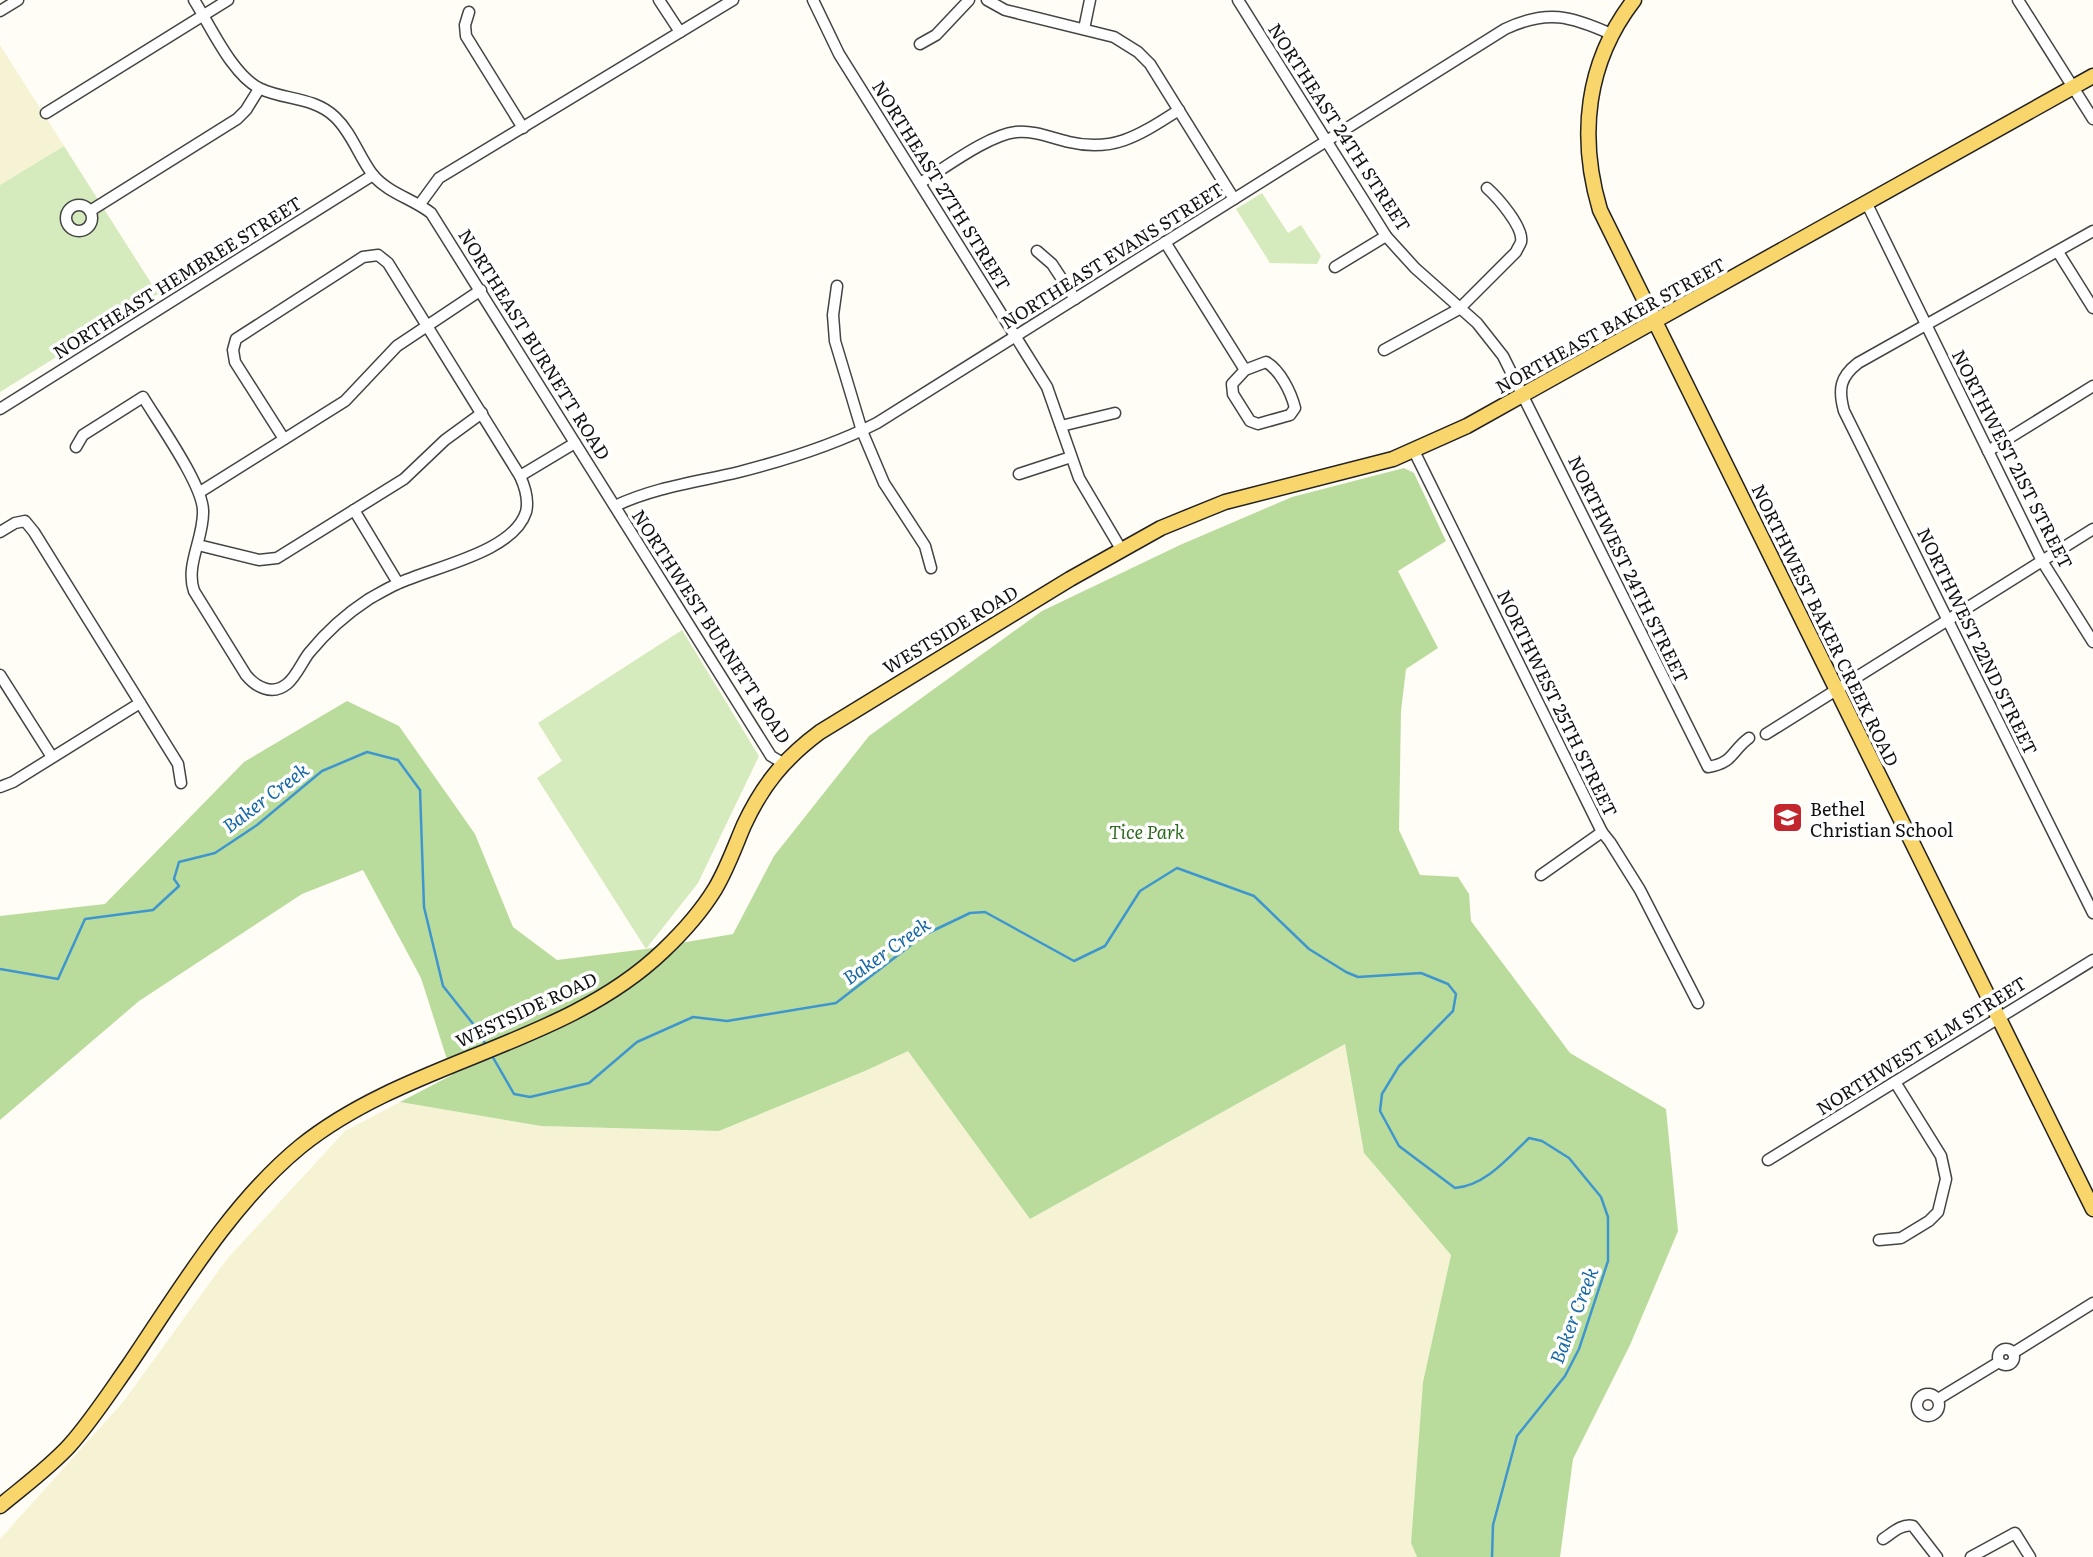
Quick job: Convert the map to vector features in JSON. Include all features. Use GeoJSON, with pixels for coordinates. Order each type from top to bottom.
{"type":"FeatureCollection","features":[{"type":"Feature","properties":{"kind":"main road","name":"NORTHWEST BAKER CREEK ROAD"},"geometry":{"type":"LineString","coordinates":[[1634,0],[1611,34],[1598,66],[1588,106],[1589,161],[1600,210],[2093,1209]]}},
{"type":"Feature","properties":{"kind":"main road","name":"NORTHEAST BAKER STREET"},"geometry":{"type":"LineString","coordinates":[[1121,549],[1161,528],[1216,505],[1365,468],[1414,451],[1524,396],[2093,76]]}},
{"type":"Feature","properties":{"kind":"main road","name":"WESTSIDE ROAD"},"geometry":{"type":"LineString","coordinates":[[0,1506],[57,1459],[87,1424],[187,1278],[254,1192],[280,1164],[324,1129],[388,1093],[538,1028],[596,1000],[627,981],[659,955],[692,922],[716,888],[754,807],[783,763],[799,747],[842,718],[1121,549]]}},
{"type":"Feature","properties":{"kind":"street"},"geometry":{"type":"LineString","coordinates":[[0,11],[18,0]]}},
{"type":"Feature","properties":{"kind":"street"},"geometry":{"type":"LineString","coordinates":[[194,0],[240,72],[259,89],[320,106],[335,117],[373,175],[387,188],[420,204],[439,178],[733,0]]}},
{"type":"Feature","properties":{"kind":"street"},"geometry":{"type":"LineString","coordinates":[[46,113],[228,0]]}},
{"type":"Feature","properties":{"kind":"street"},"geometry":{"type":"LineString","coordinates":[[659,0],[680,32]]}},
{"type":"Feature","properties":{"kind":"street","name":"NORTHEAST 27TH STREET"},"geometry":{"type":"LineString","coordinates":[[813,0],[835,48],[1047,387],[1084,488],[1121,549]]}},
{"type":"Feature","properties":{"kind":"street"},"geometry":{"type":"LineString","coordinates":[[920,44],[936,35],[969,0]]}},
{"type":"Feature","properties":{"kind":"street"},"geometry":{"type":"LineString","coordinates":[[987,0],[1005,10],[1114,37],[1138,52],[1150,64],[1234,199]]}},
{"type":"Feature","properties":{"kind":"street"},"geometry":{"type":"LineString","coordinates":[[1084,29],[1090,0]]}},
{"type":"Feature","properties":{"kind":"street","name":"NORTHEAST 24TH STREET"},"geometry":{"type":"LineString","coordinates":[[1238,0],[1386,236],[1415,268],[1492,339],[1524,396]]}},
{"type":"Feature","properties":{"kind":"street"},"geometry":{"type":"LineString","coordinates":[[2018,0],[2093,119]]}},
{"type":"Feature","properties":{"kind":"street"},"geometry":{"type":"LineString","coordinates":[[469,12],[465,25],[466,37],[523,128]]}},
{"type":"Feature","properties":{"kind":"street","name":"NORTHEAST EVANS STREET"},"geometry":{"type":"LineString","coordinates":[[615,506],[661,488],[739,472],[791,457],[862,431],[1505,29],[1544,16],[1583,22],[1611,34]]}},
{"type":"Feature","properties":{"kind":"street"},"geometry":{"type":"LineString","coordinates":[[90,211],[237,119],[259,89]]}},
{"type":"Feature","properties":{"kind":"street"},"geometry":{"type":"LineString","coordinates":[[920,183],[1000,136],[1017,132],[1092,146],[1109,145],[1127,140],[1179,110]]}},
{"type":"Feature","properties":{"kind":"street","name":"NORTHEAST HEMBREE STREET"},"geometry":{"type":"LineString","coordinates":[[0,409],[373,175]]}},
{"type":"Feature","properties":{"kind":"street"},"geometry":{"type":"LineString","coordinates":[[1384,350],[1460,309],[1516,252],[1522,241],[1520,232],[1500,200],[1487,188]]}},
{"type":"Feature","properties":{"kind":"street","name":"NORTHEAST BURNETT ROAD"},"geometry":{"type":"LineString","coordinates":[[420,204],[440,225],[615,506]]}},
{"type":"Feature","properties":{"kind":"street","name":"NORTHWEST 21ST STREET"},"geometry":{"type":"LineString","coordinates":[[1867,204],[2042,561],[2093,642]]}},
{"type":"Feature","properties":{"kind":"street"},"geometry":{"type":"LineString","coordinates":[[1927,325],[2093,231]]}},
{"type":"Feature","properties":{"kind":"street"},"geometry":{"type":"LineString","coordinates":[[1335,267],[1386,236]]}},
{"type":"Feature","properties":{"kind":"street"},"geometry":{"type":"LineString","coordinates":[[1166,242],[1245,370]]}},
{"type":"Feature","properties":{"kind":"street"},"geometry":{"type":"LineString","coordinates":[[1037,251],[1052,264],[1075,299]]}},
{"type":"Feature","properties":{"kind":"street"},"geometry":{"type":"LineString","coordinates":[[2058,251],[2093,308]]}},
{"type":"Feature","properties":{"kind":"street"},"geometry":{"type":"LineString","coordinates":[[76,447],[83,435],[143,397],[200,492],[204,513],[190,576],[194,591],[246,675],[262,689],[277,688],[288,683],[328,631],[353,610],[398,583],[464,559],[511,534],[521,523],[527,510],[526,492],[520,476],[388,263],[378,256],[363,257],[236,339],[233,350],[235,362],[284,439]]}},
{"type":"Feature","properties":{"kind":"street"},"geometry":{"type":"LineString","coordinates":[[837,286],[833,315],[835,341],[862,431],[884,483],[925,546],[932,568]]}},
{"type":"Feature","properties":{"kind":"street"},"geometry":{"type":"LineString","coordinates":[[200,492],[345,401],[397,346],[481,290]]}},
{"type":"Feature","properties":{"kind":"street","name":"NORTHWEST 22ND STREET"},"geometry":{"type":"LineString","coordinates":[[1927,325],[1847,371],[1840,383],[1844,411],[2093,913]]}},
{"type":"Feature","properties":{"kind":"street"},"geometry":{"type":"LineString","coordinates":[[1266,362],[1274,367],[1293,398],[1295,408],[1290,415],[1258,424],[1250,421],[1233,394],[1232,384],[1245,370],[1266,362]]}},
{"type":"Feature","properties":{"kind":"street"},"geometry":{"type":"LineString","coordinates":[[1988,451],[2093,386]]}},
{"type":"Feature","properties":{"kind":"street","name":"NORTHWEST 24TH STREET"},"geometry":{"type":"LineString","coordinates":[[1524,396],[1708,767],[1722,765],[1731,759],[1749,738]]}},
{"type":"Feature","properties":{"kind":"street"},"geometry":{"type":"LineString","coordinates":[[198,545],[270,560],[404,479],[445,440],[482,413]]}},
{"type":"Feature","properties":{"kind":"street"},"geometry":{"type":"LineString","coordinates":[[1062,426],[1115,413]]}},
{"type":"Feature","properties":{"kind":"street"},"geometry":{"type":"LineString","coordinates":[[520,476],[575,443]]}},
{"type":"Feature","properties":{"kind":"street","name":"NORTHWEST 25TH STREET"},"geometry":{"type":"LineString","coordinates":[[1414,451],[1601,832],[1611,842],[1640,890],[1698,1003]]}},
{"type":"Feature","properties":{"kind":"street"},"geometry":{"type":"LineString","coordinates":[[1019,474],[1071,457]]}},
{"type":"Feature","properties":{"kind":"street","name":"NORTHWEST BURNETT ROAD"},"geometry":{"type":"LineString","coordinates":[[615,506],[771,756],[783,763]]}},
{"type":"Feature","properties":{"kind":"street"},"geometry":{"type":"LineString","coordinates":[[354,510],[398,583]]}},
{"type":"Feature","properties":{"kind":"street"},"geometry":{"type":"LineString","coordinates":[[0,532],[15,523],[25,521],[178,764],[181,783]]}},
{"type":"Feature","properties":{"kind":"street"},"geometry":{"type":"LineString","coordinates":[[1766,734],[2093,529]]}},
{"type":"Feature","properties":{"kind":"street"},"geometry":{"type":"LineString","coordinates":[[0,675],[52,757]]}},
{"type":"Feature","properties":{"kind":"street"},"geometry":{"type":"LineString","coordinates":[[0,787],[13,782],[140,703]]}},
{"type":"Feature","properties":{"kind":"street"},"geometry":{"type":"LineString","coordinates":[[1542,875],[1601,832]]}},
{"type":"Feature","properties":{"kind":"street","name":"NORTHWEST ELM STREET"},"geometry":{"type":"LineString","coordinates":[[1768,1160],[2093,960]]}},
{"type":"Feature","properties":{"kind":"street"},"geometry":{"type":"LineString","coordinates":[[1879,1240],[1901,1238],[1929,1222],[1938,1212],[1946,1179],[1941,1156],[1895,1082]]}},
{"type":"Feature","properties":{"kind":"street"},"geometry":{"type":"LineString","coordinates":[[1938,1399],[1999,1362],[2001,1351],[2008,1349],[2013,1353],[2093,1303]]}},
{"type":"Feature","properties":{"kind":"street"},"geometry":{"type":"LineString","coordinates":[[1883,1539],[1908,1524],[1913,1526],[1937,1557]]}},
{"type":"Feature","properties":{"kind":"street"},"geometry":{"type":"LineString","coordinates":[[1971,1557],[2015,1533],[2030,1557]]}},
{"type":"Feature","properties":{"kind":"shaded area"},"geometry":{"type":"Polygon","coordinates":[[[0,45],[64,146],[0,185],[0,45]]]}},
{"type":"Feature","properties":{"kind":"shaded area"},"geometry":{"type":"Polygon","coordinates":[[[1345,1044],[1364,1153],[1451,1255],[1423,1382],[1411,1543],[1417,1557],[0,1557],[0,1539],[123,1402],[227,1259],[345,1131],[400,1102],[541,1126],[719,1131],[865,1071],[908,1050],[1030,1219],[1345,1044]]]}},
{"type":"Feature","properties":{"kind":"green space"},"geometry":{"type":"Polygon","coordinates":[[[64,146],[158,294],[0,392],[0,185],[64,146]]]}},
{"type":"Feature","properties":{"kind":"green space"},"geometry":{"type":"Polygon","coordinates":[[[1262,193],[1288,233],[1301,225],[1321,256],[1317,264],[1270,263],[1236,209],[1262,193]]]}},
{"type":"Feature","properties":{"kind":"green space","name":"Tice Park"},"geometry":{"type":"Polygon","coordinates":[[[1404,468],[1414,473],[1446,541],[1398,571],[1438,648],[1406,669],[1401,711],[1399,830],[1420,875],[1458,877],[1469,894],[1471,921],[1570,1053],[1666,1109],[1678,1231],[1630,1345],[1573,1459],[1560,1557],[1417,1557],[1411,1543],[1423,1382],[1451,1255],[1364,1153],[1345,1044],[1030,1219],[908,1051],[719,1131],[541,1126],[400,1102],[452,1075],[421,978],[363,870],[302,894],[139,1001],[0,1120],[0,916],[105,904],[244,762],[347,701],[399,726],[475,834],[513,927],[557,960],[646,949],[733,934],[774,856],[869,736],[1042,611],[1180,545],[1292,497],[1404,468]]]}},
{"type":"Feature","properties":{"kind":"green space"},"geometry":{"type":"Polygon","coordinates":[[[682,630],[759,756],[698,883],[646,949],[537,778],[562,761],[538,723],[682,630]]]}},
{"type":"Feature","properties":{"kind":"waterway","name":"Baker Creek"},"geometry":{"type":"LineString","coordinates":[[0,969],[58,979],[85,919],[153,910],[179,886],[174,879],[179,862],[215,853],[257,825],[322,771],[367,752],[398,760],[420,790],[424,907],[443,986],[486,1045]]}},
{"type":"Feature","properties":{"kind":"waterway","name":"Baker Creek"},"geometry":{"type":"LineString","coordinates":[[491,1054],[514,1094],[530,1097],[589,1083],[637,1042],[693,1017],[727,1021],[836,1003],[924,935],[970,913],[985,912],[1074,961],[1105,946],[1140,891],[1177,868],[1254,896],[1309,949],[1346,972],[1358,977],[1421,973],[1448,984],[1456,994],[1453,1011],[1399,1066],[1382,1094],[1380,1111],[1399,1146],[1455,1188],[1486,1177],[1529,1138],[1542,1141],[1569,1158],[1601,1197],[1608,1217],[1608,1261],[1579,1349],[1565,1376],[1517,1436],[1493,1525],[1492,1557]]}},
{"type":"Feature","properties":{"kind":"place","name":"Bethel Christian School"},"geometry":{"type":"Point","coordinates":[1787,818]}}]}
